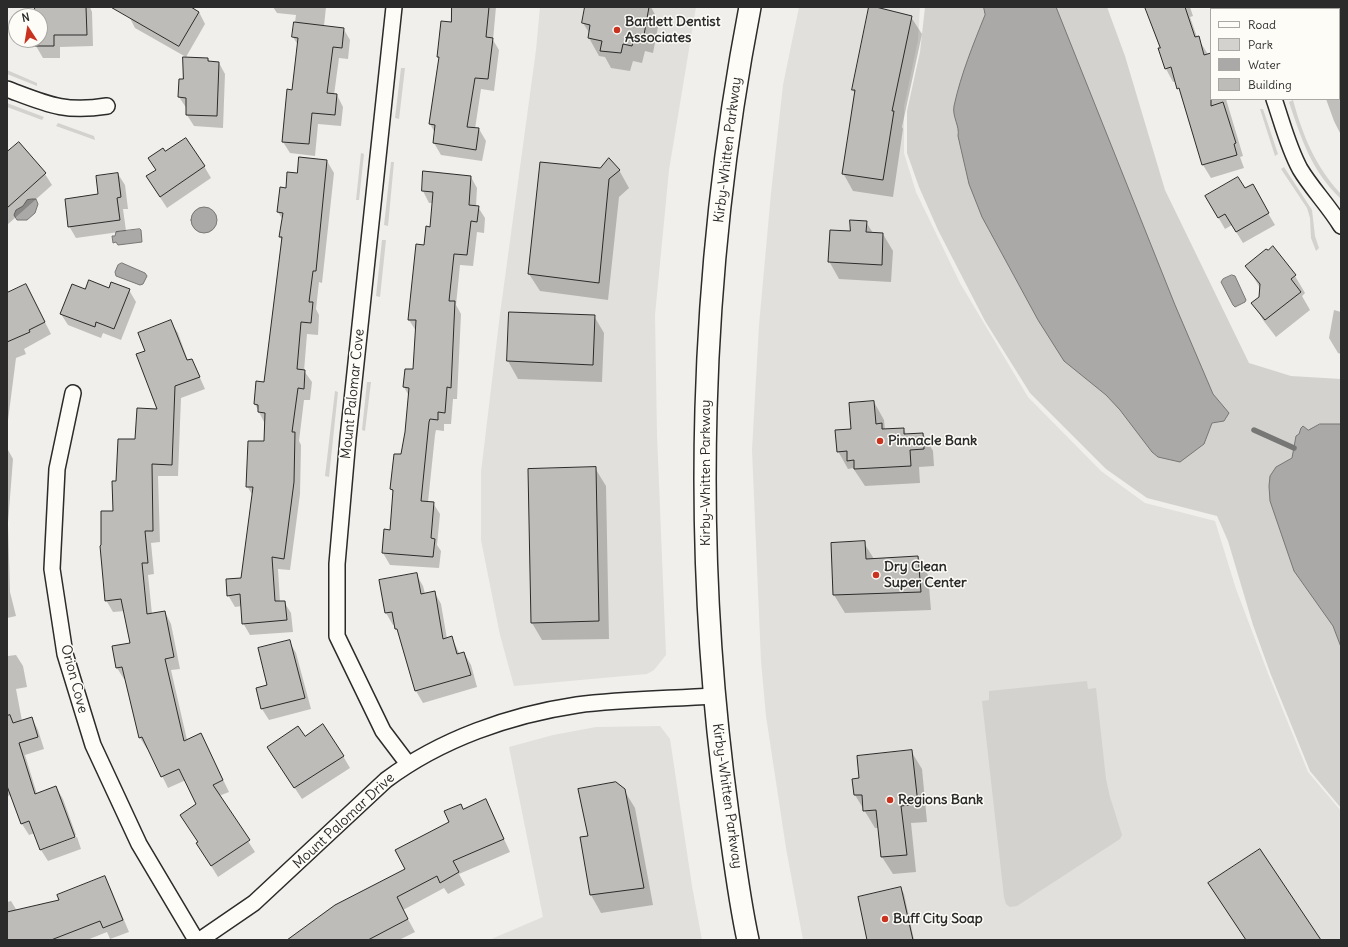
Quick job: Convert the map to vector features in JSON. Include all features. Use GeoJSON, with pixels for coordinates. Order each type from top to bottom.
{"type":"FeatureCollection","features":[{"type":"Feature","properties":{"kind":"main road","name":"Kirby-Whitten Parkway"},"geometry":{"type":"LineString","coordinates":[[748,940],[726,795],[714,696],[706,541],[705,433],[707,369],[720,201],[740,61],[750,7]]}},
{"type":"Feature","properties":{"kind":"street","name":"Mount Palomar Cove"},"geometry":{"type":"LineString","coordinates":[[394,7],[348,438],[337,564],[338,636],[383,731],[408,764]]}},
{"type":"Feature","properties":{"kind":"street"},"geometry":{"type":"LineString","coordinates":[[7,88],[65,109],[107,106]]}},
{"type":"Feature","properties":{"kind":"street"},"geometry":{"type":"LineString","coordinates":[[1274,100],[1297,162],[1341,226]]}},
{"type":"Feature","properties":{"kind":"street","name":"Orion Cove"},"geometry":{"type":"LineString","coordinates":[[73,393],[57,469],[52,569],[65,654],[92,745],[139,844],[196,940]]}},
{"type":"Feature","properties":{"kind":"street","name":"Mount Palomar Drive"},"geometry":{"type":"LineString","coordinates":[[200,940],[254,903],[306,857],[365,799],[408,764],[454,741],[486,728],[556,709],[621,701],[714,696]]}},
{"type":"Feature","properties":{"kind":"shaded area"},"geometry":{"type":"Polygon","coordinates":[[[540,7],[696,7],[669,170],[655,315],[657,435],[666,655],[654,670],[647,674],[514,686],[500,635],[481,540],[481,472],[500,314],[536,50],[540,7]]]}},
{"type":"Feature","properties":{"kind":"shaded area"},"geometry":{"type":"Polygon","coordinates":[[[799,7],[920,7],[918,40],[904,107],[904,153],[916,192],[960,283],[1028,397],[1101,471],[1145,503],[1215,521],[1236,589],[1308,772],[1341,811],[1341,940],[803,940],[786,848],[766,716],[761,661],[752,450],[759,325],[771,193],[783,85],[799,7]]]}},
{"type":"Feature","properties":{"kind":"shaded area"},"geometry":{"type":"Polygon","coordinates":[[[660,726],[670,739],[692,886],[702,940],[489,940],[543,917],[509,747],[553,735],[596,727],[660,726]]]}},
{"type":"Feature","properties":{"kind":"green space"},"geometry":{"type":"Polygon","coordinates":[[[925,7],[1107,7],[1125,56],[1165,190],[1249,363],[1291,376],[1341,379],[1341,808],[1310,771],[1271,675],[1253,625],[1228,541],[1217,516],[1147,498],[1106,469],[1030,393],[985,321],[938,230],[919,187],[907,153],[907,111],[920,52],[925,7]]]}},
{"type":"Feature","properties":{"kind":"green space"},"geometry":{"type":"Polygon","coordinates":[[[401,68],[405,68],[399,119],[395,118],[401,68]]]}},
{"type":"Feature","properties":{"kind":"green space"},"geometry":{"type":"Polygon","coordinates":[[[7,70],[37,83],[37,86],[7,74],[7,70]]]}},
{"type":"Feature","properties":{"kind":"green space"},"geometry":{"type":"Polygon","coordinates":[[[1293,100],[1301,126],[1311,150],[1324,173],[1341,194],[1341,199],[1322,178],[1309,154],[1298,129],[1289,102],[1293,100]]]}},
{"type":"Feature","properties":{"kind":"green space"},"geometry":{"type":"Polygon","coordinates":[[[7,103],[44,117],[42,120],[7,107],[7,103]]]}},
{"type":"Feature","properties":{"kind":"green space"},"geometry":{"type":"Polygon","coordinates":[[[1260,109],[1263,109],[1278,154],[1275,156],[1260,109]]]}},
{"type":"Feature","properties":{"kind":"green space"},"geometry":{"type":"Polygon","coordinates":[[[58,123],[94,136],[95,140],[56,126],[58,123]]]}},
{"type":"Feature","properties":{"kind":"green space"},"geometry":{"type":"Polygon","coordinates":[[[361,153],[364,154],[359,200],[356,200],[361,153]]]}},
{"type":"Feature","properties":{"kind":"green space"},"geometry":{"type":"Polygon","coordinates":[[[391,162],[394,162],[388,226],[384,225],[391,162]]]}},
{"type":"Feature","properties":{"kind":"green space"},"geometry":{"type":"Polygon","coordinates":[[[1284,167],[1312,210],[1315,236],[1319,248],[1316,251],[1311,238],[1310,218],[1307,208],[1281,169],[1284,167]]]}},
{"type":"Feature","properties":{"kind":"green space"},"geometry":{"type":"Polygon","coordinates":[[[382,240],[386,240],[380,297],[376,296],[382,240]]]}},
{"type":"Feature","properties":{"kind":"green space"},"geometry":{"type":"Polygon","coordinates":[[[367,382],[371,382],[365,431],[362,430],[367,382]]]}},
{"type":"Feature","properties":{"kind":"green space"},"geometry":{"type":"Polygon","coordinates":[[[335,391],[338,392],[329,477],[325,476],[335,391]]]}},
{"type":"Feature","properties":{"kind":"green space"},"geometry":{"type":"Polygon","coordinates":[[[1087,681],[1088,689],[1096,688],[1106,779],[1122,835],[1120,839],[1017,906],[1010,907],[1006,904],[1004,897],[982,701],[989,700],[989,691],[1087,681]]]}},
{"type":"Feature","properties":{"kind":"water"},"geometry":{"type":"Polygon","coordinates":[[[984,7],[1056,7],[1175,305],[1213,394],[1229,413],[1224,421],[1212,423],[1204,444],[1180,462],[1158,457],[1152,452],[1120,410],[1106,395],[1064,361],[1038,320],[982,217],[969,184],[958,136],[954,106],[964,71],[985,15],[984,7]]]}},
{"type":"Feature","properties":{"kind":"water"},"geometry":{"type":"Polygon","coordinates":[[[36,199],[38,204],[35,213],[27,220],[17,220],[14,215],[16,210],[23,206],[27,200],[36,199]]]}},
{"type":"Feature","properties":{"kind":"water"},"geometry":{"type":"Polygon","coordinates":[[[204,207],[213,211],[217,220],[213,229],[204,233],[195,229],[191,220],[195,211],[204,207]]]}},
{"type":"Feature","properties":{"kind":"water"},"geometry":{"type":"Polygon","coordinates":[[[140,229],[142,242],[118,245],[116,242],[113,243],[112,236],[115,236],[116,232],[140,229]]]}},
{"type":"Feature","properties":{"kind":"water"},"geometry":{"type":"Polygon","coordinates":[[[122,263],[145,273],[147,276],[143,284],[140,285],[116,276],[115,272],[118,265],[122,263]]]}},
{"type":"Feature","properties":{"kind":"water"},"geometry":{"type":"Polygon","coordinates":[[[1232,275],[1235,276],[1246,300],[1235,307],[1221,282],[1223,279],[1232,275]]]}},
{"type":"Feature","properties":{"kind":"water"},"geometry":{"type":"Polygon","coordinates":[[[1320,424],[1341,424],[1341,647],[1333,626],[1294,571],[1270,501],[1270,476],[1276,467],[1292,458],[1296,436],[1299,434],[1301,428],[1303,426],[1308,430],[1320,424]]]}},
{"type":"Feature","properties":{"kind":"building"},"geometry":{"type":"Polygon","coordinates":[[[86,7],[87,35],[54,35],[54,46],[48,46],[48,8],[35,8],[86,7]]]}},
{"type":"Feature","properties":{"kind":"building"},"geometry":{"type":"Polygon","coordinates":[[[111,7],[191,7],[199,12],[179,46],[111,7]]]}},
{"type":"Feature","properties":{"kind":"building"},"geometry":{"type":"Polygon","coordinates":[[[452,7],[489,7],[486,37],[493,38],[488,79],[475,78],[467,127],[479,128],[476,150],[433,143],[435,125],[429,124],[439,57],[437,57],[441,21],[451,22],[452,7]]]}},
{"type":"Feature","properties":{"kind":"building","name":"Bartlett Dentist Associates"},"geometry":{"type":"Polygon","coordinates":[[[585,7],[649,7],[644,35],[635,34],[632,46],[623,44],[621,53],[600,51],[602,41],[588,38],[590,25],[582,23],[585,7]]]}},
{"type":"Feature","properties":{"kind":"building"},"geometry":{"type":"Polygon","coordinates":[[[869,7],[876,7],[912,16],[892,111],[894,111],[883,180],[842,174],[855,90],[852,90],[869,7]]]}},
{"type":"Feature","properties":{"kind":"building"},"geometry":{"type":"Polygon","coordinates":[[[1145,7],[1185,7],[1195,37],[1199,36],[1204,55],[1210,53],[1211,106],[1223,102],[1236,143],[1234,144],[1237,155],[1202,165],[1179,88],[1177,89],[1171,67],[1165,69],[1158,48],[1160,48],[1145,7]]]}},
{"type":"Feature","properties":{"kind":"building"},"geometry":{"type":"Polygon","coordinates":[[[294,22],[344,28],[342,48],[333,47],[327,93],[337,94],[335,115],[312,113],[309,144],[282,142],[287,89],[292,90],[298,38],[292,37],[294,22]]]}},
{"type":"Feature","properties":{"kind":"building"},"geometry":{"type":"Polygon","coordinates":[[[183,57],[208,58],[208,61],[219,62],[217,116],[186,115],[186,98],[178,97],[179,79],[183,79],[183,57]]]}},
{"type":"Feature","properties":{"kind":"building"},"geometry":{"type":"Polygon","coordinates":[[[186,138],[205,166],[160,197],[146,176],[156,170],[148,158],[163,148],[165,151],[186,138]]]}},
{"type":"Feature","properties":{"kind":"building"},"geometry":{"type":"Polygon","coordinates":[[[19,142],[46,173],[7,208],[7,152],[19,142]]]}},
{"type":"Feature","properties":{"kind":"building"},"geometry":{"type":"Polygon","coordinates":[[[299,157],[327,160],[316,271],[313,271],[309,302],[313,302],[311,323],[301,322],[297,369],[305,370],[304,389],[298,388],[292,432],[295,432],[294,482],[284,559],[272,557],[275,601],[285,601],[287,620],[242,624],[240,594],[227,596],[226,579],[241,578],[253,487],[246,487],[248,441],[264,441],[265,413],[258,412],[258,405],[254,404],[256,381],[264,382],[282,237],[279,237],[283,213],[277,212],[280,187],[286,188],[287,172],[297,173],[299,157]]]}},
{"type":"Feature","properties":{"kind":"building"},"geometry":{"type":"Polygon","coordinates":[[[609,158],[620,170],[609,179],[599,283],[528,274],[540,162],[600,168],[609,158]]]}},
{"type":"Feature","properties":{"kind":"building"},"geometry":{"type":"Polygon","coordinates":[[[423,171],[471,176],[469,205],[479,206],[477,222],[471,221],[467,255],[454,254],[449,301],[455,301],[451,388],[447,387],[445,413],[438,412],[438,420],[430,419],[429,422],[421,501],[434,502],[431,538],[435,539],[433,557],[382,553],[384,529],[390,530],[393,490],[390,489],[394,454],[401,454],[405,432],[409,388],[403,387],[405,369],[413,369],[416,320],[408,320],[416,244],[424,245],[426,226],[430,227],[433,192],[422,191],[423,171]]]}},
{"type":"Feature","properties":{"kind":"building"},"geometry":{"type":"Polygon","coordinates":[[[118,173],[121,197],[117,198],[120,220],[68,227],[65,199],[98,194],[96,176],[118,173]]]}},
{"type":"Feature","properties":{"kind":"building"},"geometry":{"type":"Polygon","coordinates":[[[1238,177],[1245,188],[1253,184],[1269,213],[1236,232],[1225,214],[1218,218],[1205,196],[1238,177]]]}},
{"type":"Feature","properties":{"kind":"building"},"geometry":{"type":"Polygon","coordinates":[[[850,220],[867,221],[866,232],[883,233],[882,265],[828,262],[830,230],[850,231],[850,220]]]}},
{"type":"Feature","properties":{"kind":"building"},"geometry":{"type":"Polygon","coordinates":[[[1273,246],[1296,275],[1291,279],[1301,292],[1265,320],[1251,303],[1259,297],[1260,284],[1245,266],[1266,249],[1268,250],[1273,246]]]}},
{"type":"Feature","properties":{"kind":"building"},"geometry":{"type":"Polygon","coordinates":[[[89,280],[109,288],[111,282],[130,289],[114,329],[96,322],[95,327],[60,314],[72,284],[85,289],[89,280]]]}},
{"type":"Feature","properties":{"kind":"building"},"geometry":{"type":"Polygon","coordinates":[[[26,284],[45,322],[29,330],[30,332],[7,342],[7,293],[26,284]]]}},
{"type":"Feature","properties":{"kind":"building"},"geometry":{"type":"Polygon","coordinates":[[[509,312],[595,315],[593,365],[507,361],[509,312]]]}},
{"type":"Feature","properties":{"kind":"building"},"geometry":{"type":"Polygon","coordinates":[[[171,320],[187,360],[192,359],[200,377],[175,386],[172,465],[152,464],[153,531],[145,531],[148,563],[142,563],[147,614],[165,611],[174,657],[165,659],[184,741],[201,733],[223,780],[213,785],[250,840],[211,866],[196,843],[198,842],[180,815],[196,804],[179,769],[161,777],[142,737],[139,738],[122,667],[116,668],[112,646],[130,643],[121,599],[105,601],[100,546],[101,511],[113,511],[112,481],[116,481],[118,439],[135,439],[137,408],[157,409],[136,354],[145,351],[138,333],[171,320]]]}},
{"type":"Feature","properties":{"kind":"building","name":"Pinnacle Bank"},"geometry":{"type":"Polygon","coordinates":[[[874,401],[876,424],[882,423],[882,429],[904,428],[904,434],[923,433],[924,449],[910,450],[911,466],[854,469],[854,460],[847,461],[847,451],[837,452],[835,430],[851,429],[849,403],[874,401]]]}},
{"type":"Feature","properties":{"kind":"building"},"geometry":{"type":"Polygon","coordinates":[[[596,467],[599,621],[531,623],[528,469],[596,467]]]}},
{"type":"Feature","properties":{"kind":"building","name":"Dry Clean Super Center"},"geometry":{"type":"Polygon","coordinates":[[[865,541],[866,559],[918,556],[921,592],[833,595],[831,543],[865,541]]]}},
{"type":"Feature","properties":{"kind":"building"},"geometry":{"type":"Polygon","coordinates":[[[417,573],[421,594],[435,591],[443,639],[452,636],[457,654],[464,652],[471,675],[415,691],[397,629],[395,629],[392,612],[385,613],[379,580],[417,573]]]}},
{"type":"Feature","properties":{"kind":"building"},"geometry":{"type":"Polygon","coordinates":[[[290,640],[305,698],[261,709],[256,688],[267,685],[258,648],[290,640]]]}},
{"type":"Feature","properties":{"kind":"building"},"geometry":{"type":"Polygon","coordinates":[[[10,715],[13,723],[32,717],[38,737],[19,743],[35,794],[56,786],[75,837],[40,850],[29,821],[21,824],[7,786],[7,716],[10,715]]]}},
{"type":"Feature","properties":{"kind":"building"},"geometry":{"type":"Polygon","coordinates":[[[323,724],[344,756],[294,788],[267,747],[298,726],[305,736],[323,724]]]}},
{"type":"Feature","properties":{"kind":"building","name":"Regions Bank"},"geometry":{"type":"Polygon","coordinates":[[[912,750],[918,804],[901,806],[907,855],[881,857],[876,810],[863,811],[862,795],[854,795],[852,779],[859,778],[857,756],[912,750]]]}},
{"type":"Feature","properties":{"kind":"building"},"geometry":{"type":"Polygon","coordinates":[[[616,782],[625,789],[644,888],[590,895],[580,837],[588,836],[578,789],[616,782]]]}},
{"type":"Feature","properties":{"kind":"building"},"geometry":{"type":"Polygon","coordinates":[[[486,799],[504,839],[453,861],[459,872],[440,883],[437,876],[397,897],[408,919],[368,940],[287,940],[335,905],[405,869],[395,850],[449,822],[444,811],[461,804],[463,809],[486,799]]]}},
{"type":"Feature","properties":{"kind":"building"},"geometry":{"type":"Polygon","coordinates":[[[1260,849],[1321,940],[1246,940],[1208,883],[1260,849]]]}},
{"type":"Feature","properties":{"kind":"building"},"geometry":{"type":"Polygon","coordinates":[[[105,876],[123,920],[103,928],[100,921],[51,940],[7,940],[7,912],[59,900],[57,895],[105,876]]]}},
{"type":"Feature","properties":{"kind":"building","name":"Buff City Soap"},"geometry":{"type":"Polygon","coordinates":[[[901,887],[913,940],[867,940],[858,897],[901,887]]]}},
{"type":"Feature","properties":{"kind":"waterway"},"geometry":{"type":"LineString","coordinates":[[1254,430],[1294,448]]}},
{"type":"Feature","properties":{"kind":"place","name":"Bartlett Dentist Associates"},"geometry":{"type":"Point","coordinates":[617,30]}},
{"type":"Feature","properties":{"kind":"place","name":"Pinnacle Bank"},"geometry":{"type":"Point","coordinates":[880,441]}},
{"type":"Feature","properties":{"kind":"place","name":"Dry Clean Super Center"},"geometry":{"type":"Point","coordinates":[876,575]}},
{"type":"Feature","properties":{"kind":"place","name":"Regions Bank"},"geometry":{"type":"Point","coordinates":[890,800]}},
{"type":"Feature","properties":{"kind":"place","name":"Buff City Soap"},"geometry":{"type":"Point","coordinates":[885,919]}}]}
